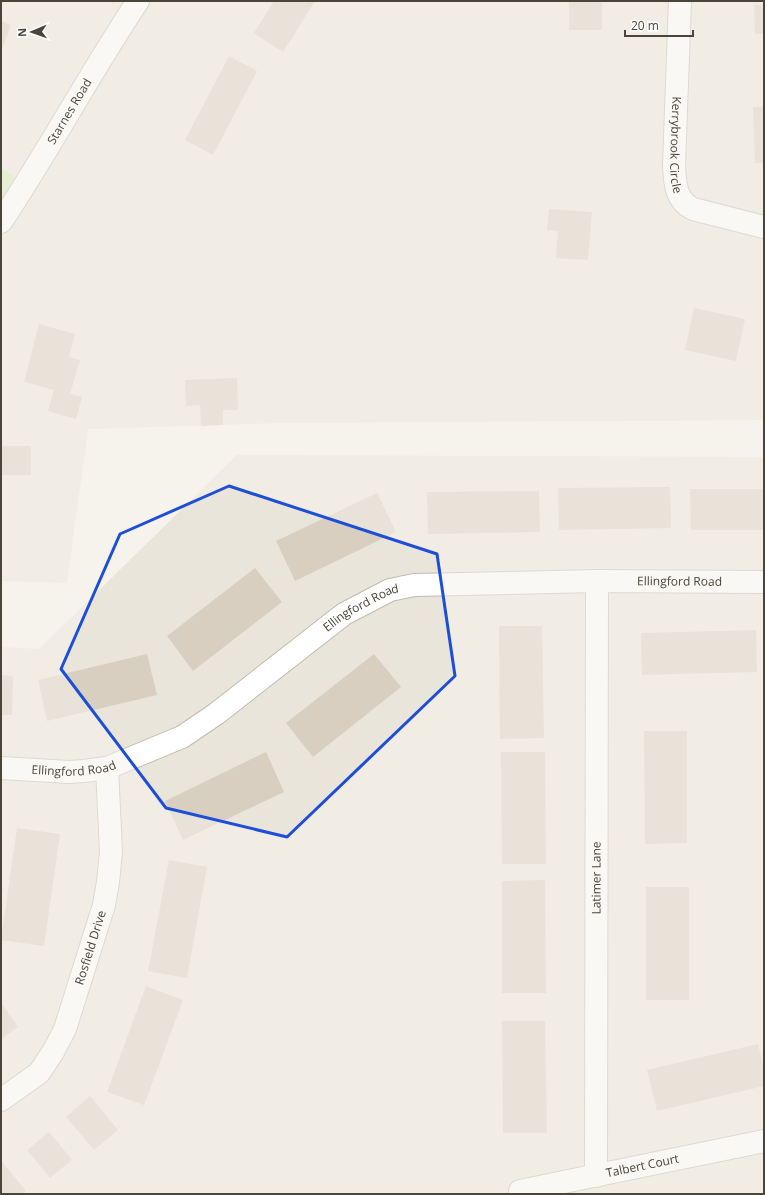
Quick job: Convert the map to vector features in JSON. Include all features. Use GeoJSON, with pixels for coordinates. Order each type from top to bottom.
{"type":"FeatureCollection","features":[{"type":"Feature","properties":{"kind":"street","name":"Starnes Road"},"geometry":{"type":"LineString","coordinates":[[1,222],[26,184],[110,42],[138,1]]}},
{"type":"Feature","properties":{"kind":"street","name":"Kerrybrook Circle"},"geometry":{"type":"LineString","coordinates":[[680,1],[674,165],[674,181],[677,191],[682,200],[693,209],[764,227]]}},
{"type":"Feature","properties":{"kind":"street","name":"Ellingford Road"},"geometry":{"type":"LineString","coordinates":[[1,768],[69,772],[107,768],[182,737],[216,714],[344,614],[390,590],[414,585],[596,581],[764,582]]}},
{"type":"Feature","properties":{"kind":"street","name":"Latimer Lane"},"geometry":{"type":"LineString","coordinates":[[596,581],[596,1176]]}},
{"type":"Feature","properties":{"kind":"street","name":"Rosfield Drive"},"geometry":{"type":"LineString","coordinates":[[1,1100],[39,1073],[53,1052],[65,1029],[104,905],[108,882],[111,852],[107,768]]}},
{"type":"Feature","properties":{"kind":"street","name":"Talbert Court"},"geometry":{"type":"LineString","coordinates":[[520,1191],[764,1141]]}},
{"type":"Feature","properties":{"kind":"highlighted area"},"geometry":{"type":"Polygon","coordinates":[[[229,486],[437,554],[455,676],[287,837],[166,808],[61,669],[120,534],[229,486]]]}},
{"type":"Feature","properties":{"kind":"shaded area"},"geometry":{"type":"Polygon","coordinates":[[[1,1],[764,1],[764,420],[280,423],[88,429],[67,583],[1,581],[1,210],[26,184],[1,168],[1,1]]]}},
{"type":"Feature","properties":{"kind":"shaded area"},"geometry":{"type":"Polygon","coordinates":[[[237,455],[764,457],[764,1194],[1,1194],[1,647],[39,649],[237,455]]]}},
{"type":"Feature","properties":{"kind":"green space"},"geometry":{"type":"Polygon","coordinates":[[[1,168],[26,184],[1,222],[1,168]]]}},
{"type":"Feature","properties":{"kind":"building"},"geometry":{"type":"Polygon","coordinates":[[[274,1],[315,1],[283,52],[254,33],[274,1]]]}},
{"type":"Feature","properties":{"kind":"building"},"geometry":{"type":"Polygon","coordinates":[[[569,1],[602,1],[602,30],[569,30],[569,1]]]}},
{"type":"Feature","properties":{"kind":"building"},"geometry":{"type":"Polygon","coordinates":[[[754,5],[764,5],[764,34],[755,34],[754,5]]]}},
{"type":"Feature","properties":{"kind":"building"},"geometry":{"type":"Polygon","coordinates":[[[1,21],[11,25],[1,52],[1,21]]]}},
{"type":"Feature","properties":{"kind":"building"},"geometry":{"type":"Polygon","coordinates":[[[229,56],[257,71],[213,155],[185,140],[229,56]]]}},
{"type":"Feature","properties":{"kind":"building"},"geometry":{"type":"Polygon","coordinates":[[[753,107],[764,107],[764,163],[755,163],[753,107]]]}},
{"type":"Feature","properties":{"kind":"building"},"geometry":{"type":"Polygon","coordinates":[[[549,209],[592,212],[588,260],[556,258],[558,231],[547,230],[549,209]]]}},
{"type":"Feature","properties":{"kind":"building"},"geometry":{"type":"Polygon","coordinates":[[[694,308],[745,319],[736,361],[685,350],[694,308]]]}},
{"type":"Feature","properties":{"kind":"building"},"geometry":{"type":"Polygon","coordinates":[[[39,324],[75,334],[69,357],[80,360],[70,394],[82,397],[76,419],[48,411],[54,390],[24,382],[39,324]]]}},
{"type":"Feature","properties":{"kind":"building"},"geometry":{"type":"Polygon","coordinates":[[[237,378],[238,410],[223,410],[223,425],[201,426],[200,405],[186,406],[185,380],[237,378]]]}},
{"type":"Feature","properties":{"kind":"building"},"geometry":{"type":"Polygon","coordinates":[[[1,446],[31,446],[31,475],[1,475],[1,446]]]}},
{"type":"Feature","properties":{"kind":"building"},"geometry":{"type":"Polygon","coordinates":[[[670,487],[671,528],[559,530],[558,488],[670,487]]]}},
{"type":"Feature","properties":{"kind":"building"},"geometry":{"type":"Polygon","coordinates":[[[690,489],[764,489],[764,530],[691,530],[690,489]]]}},
{"type":"Feature","properties":{"kind":"building"},"geometry":{"type":"Polygon","coordinates":[[[539,491],[540,532],[428,534],[427,492],[539,491]]]}},
{"type":"Feature","properties":{"kind":"building"},"geometry":{"type":"Polygon","coordinates":[[[377,493],[396,532],[295,581],[276,541],[377,493]]]}},
{"type":"Feature","properties":{"kind":"building"},"geometry":{"type":"Polygon","coordinates":[[[255,568],[282,602],[193,671],[167,636],[255,568]]]}},
{"type":"Feature","properties":{"kind":"building"},"geometry":{"type":"Polygon","coordinates":[[[499,626],[542,626],[544,738],[500,739],[499,626]]]}},
{"type":"Feature","properties":{"kind":"building"},"geometry":{"type":"Polygon","coordinates":[[[756,630],[757,672],[642,675],[641,633],[756,630]]]}},
{"type":"Feature","properties":{"kind":"building"},"geometry":{"type":"Polygon","coordinates":[[[147,654],[157,695],[47,721],[38,680],[147,654]]]}},
{"type":"Feature","properties":{"kind":"building"},"geometry":{"type":"Polygon","coordinates":[[[374,654],[401,687],[313,757],[286,723],[374,654]]]}},
{"type":"Feature","properties":{"kind":"building"},"geometry":{"type":"Polygon","coordinates":[[[1,675],[13,676],[12,715],[1,715],[1,675]]]}},
{"type":"Feature","properties":{"kind":"building"},"geometry":{"type":"Polygon","coordinates":[[[644,731],[687,731],[687,843],[645,844],[644,731]]]}},
{"type":"Feature","properties":{"kind":"building"},"geometry":{"type":"Polygon","coordinates":[[[266,752],[284,792],[183,840],[165,801],[266,752]]]}},
{"type":"Feature","properties":{"kind":"building"},"geometry":{"type":"Polygon","coordinates":[[[501,752],[545,752],[546,864],[502,864],[501,752]]]}},
{"type":"Feature","properties":{"kind":"building"},"geometry":{"type":"Polygon","coordinates":[[[17,828],[60,834],[44,946],[1,940],[17,828]]]}},
{"type":"Feature","properties":{"kind":"building"},"geometry":{"type":"Polygon","coordinates":[[[169,860],[207,867],[187,978],[148,971],[169,860]]]}},
{"type":"Feature","properties":{"kind":"building"},"geometry":{"type":"Polygon","coordinates":[[[545,880],[546,993],[502,993],[502,881],[545,880]]]}},
{"type":"Feature","properties":{"kind":"building"},"geometry":{"type":"Polygon","coordinates":[[[646,887],[689,887],[689,1000],[646,1000],[646,887]]]}},
{"type":"Feature","properties":{"kind":"building"},"geometry":{"type":"Polygon","coordinates":[[[146,986],[183,1000],[144,1105],[107,1092],[146,986]]]}},
{"type":"Feature","properties":{"kind":"building"},"geometry":{"type":"Polygon","coordinates":[[[1,1003],[18,1027],[1,1039],[1,1003]]]}},
{"type":"Feature","properties":{"kind":"building"},"geometry":{"type":"Polygon","coordinates":[[[502,1021],[545,1021],[547,1133],[503,1133],[502,1021]]]}},
{"type":"Feature","properties":{"kind":"building"},"geometry":{"type":"Polygon","coordinates":[[[758,1044],[764,1070],[764,1086],[657,1111],[647,1070],[758,1044]]]}},
{"type":"Feature","properties":{"kind":"building"},"geometry":{"type":"Polygon","coordinates":[[[90,1096],[118,1130],[94,1150],[66,1117],[90,1096]]]}},
{"type":"Feature","properties":{"kind":"building"},"geometry":{"type":"Polygon","coordinates":[[[49,1132],[72,1160],[50,1178],[27,1150],[49,1132]]]}},
{"type":"Feature","properties":{"kind":"building"},"geometry":{"type":"Polygon","coordinates":[[[3,1163],[26,1191],[22,1194],[1,1194],[1,1164],[3,1163]]]}}]}
